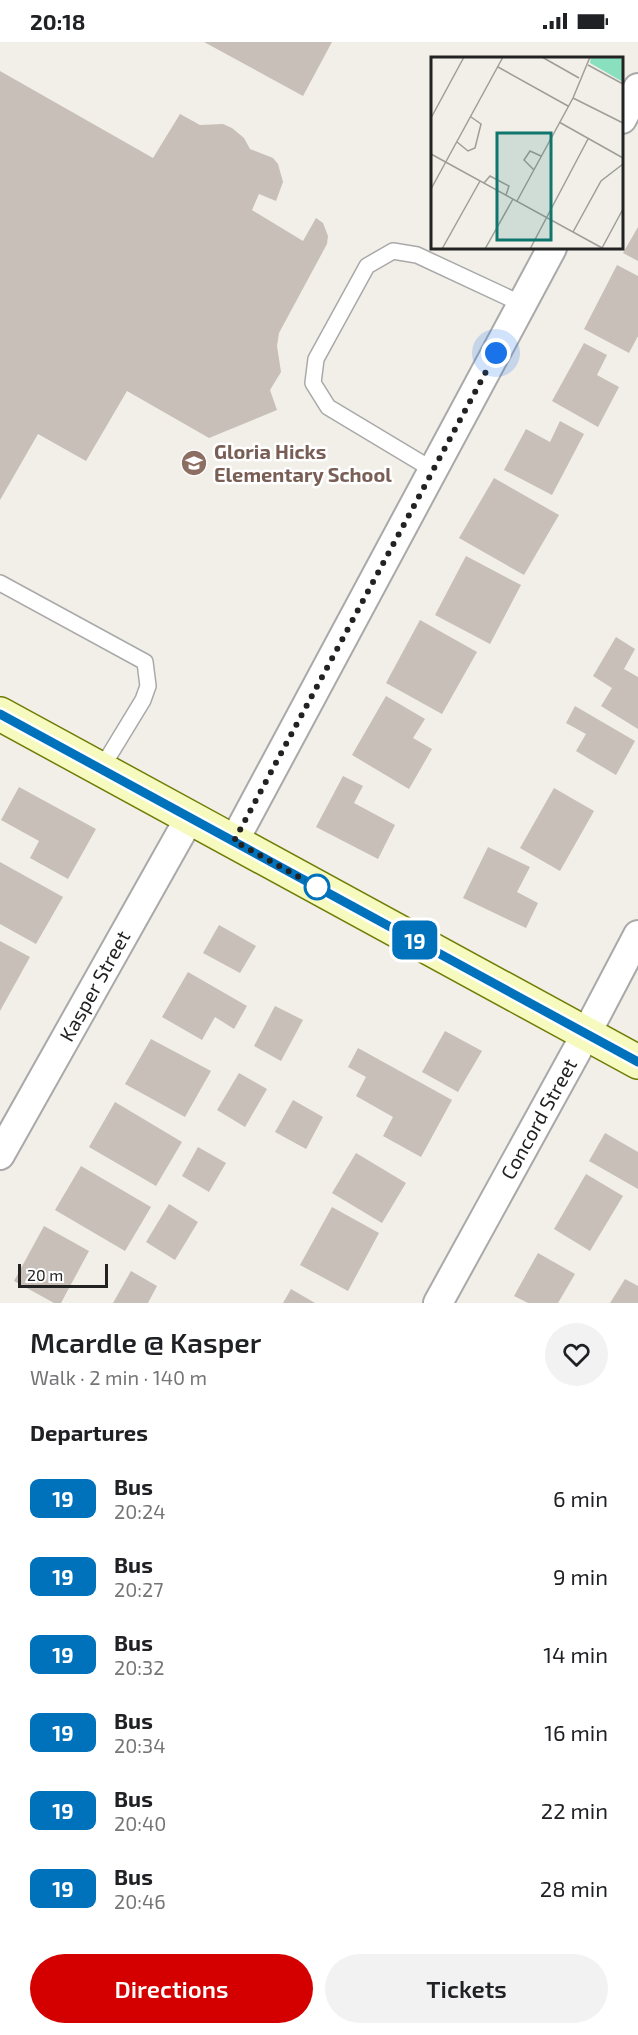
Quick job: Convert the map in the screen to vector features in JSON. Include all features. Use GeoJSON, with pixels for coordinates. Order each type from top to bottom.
{"type":"FeatureCollection","features":[{"type":"Feature","properties":{"kind":"main road"},"geometry":{"type":"LineString","coordinates":[[0,714],[638,1062]]}},
{"type":"Feature","properties":{"kind":"street"},"geometry":{"type":"LineString","coordinates":[[623,115],[638,88]]}},
{"type":"Feature","properties":{"kind":"street"},"geometry":{"type":"LineString","coordinates":[[234,841],[551,249]]}},
{"type":"Feature","properties":{"kind":"street","name":"Kasper Street"},"geometry":{"type":"LineString","coordinates":[[0,1155],[190,817]]}},
{"type":"Feature","properties":{"kind":"street","name":"Concord Street"},"geometry":{"type":"LineString","coordinates":[[438,1303],[586,1034],[638,934]]}},
{"type":"Feature","properties":{"kind":"lane"},"geometry":{"type":"LineString","coordinates":[[433,470],[328,407],[313,383],[316,359],[367,266],[393,251],[417,255],[522,304]]}},
{"type":"Feature","properties":{"kind":"lane"},"geometry":{"type":"LineString","coordinates":[[0,583],[145,662],[148,686],[143,700],[101,769]]}},
{"type":"Feature","properties":{"kind":"building"},"geometry":{"type":"Polygon","coordinates":[[[204,42],[332,42],[303,96],[204,42]]]}},
{"type":"Feature","properties":{"kind":"building"},"geometry":{"type":"Polygon","coordinates":[[[0,71],[153,158],[180,114],[200,125],[223,124],[232,128],[244,138],[250,149],[273,158],[278,164],[283,182],[276,201],[259,194],[252,210],[303,241],[316,218],[323,223],[328,236],[327,244],[279,333],[277,346],[281,372],[270,390],[277,410],[209,438],[127,391],[86,461],[38,434],[0,500],[0,71]]]}},
{"type":"Feature","properties":{"kind":"building"},"geometry":{"type":"Polygon","coordinates":[[[638,227],[638,261],[623,253],[638,227]]]}},
{"type":"Feature","properties":{"kind":"building"},"geometry":{"type":"Polygon","coordinates":[[[617,265],[638,276],[638,336],[629,353],[584,329],[617,265]]]}},
{"type":"Feature","properties":{"kind":"building"},"geometry":{"type":"Polygon","coordinates":[[[584,343],[607,355],[597,375],[619,387],[598,427],[552,401],[584,343]]]}},
{"type":"Feature","properties":{"kind":"building"},"geometry":{"type":"Polygon","coordinates":[[[560,421],[584,434],[552,495],[504,470],[526,429],[550,442],[560,421]]]}},
{"type":"Feature","properties":{"kind":"building"},"geometry":{"type":"Polygon","coordinates":[[[494,478],[559,515],[524,575],[459,538],[494,478]]]}},
{"type":"Feature","properties":{"kind":"building"},"geometry":{"type":"Polygon","coordinates":[[[466,556],[521,585],[490,644],[435,615],[466,556]]]}},
{"type":"Feature","properties":{"kind":"building"},"geometry":{"type":"Polygon","coordinates":[[[420,620],[477,652],[442,714],[386,683],[420,620]]]}},
{"type":"Feature","properties":{"kind":"building"},"geometry":{"type":"Polygon","coordinates":[[[616,637],[635,649],[624,669],[638,677],[638,729],[601,706],[612,688],[593,676],[616,637]]]}},
{"type":"Feature","properties":{"kind":"building"},"geometry":{"type":"Polygon","coordinates":[[[386,696],[425,719],[413,738],[432,749],[409,789],[352,755],[386,696]]]}},
{"type":"Feature","properties":{"kind":"building"},"geometry":{"type":"Polygon","coordinates":[[[575,706],[635,741],[616,775],[576,751],[586,734],[566,723],[575,706]]]}},
{"type":"Feature","properties":{"kind":"building"},"geometry":{"type":"Polygon","coordinates":[[[343,776],[363,786],[354,803],[395,825],[378,859],[316,827],[343,776]]]}},
{"type":"Feature","properties":{"kind":"building"},"geometry":{"type":"Polygon","coordinates":[[[19,787],[96,829],[68,879],[30,858],[39,841],[1,820],[19,787]]]}},
{"type":"Feature","properties":{"kind":"building"},"geometry":{"type":"Polygon","coordinates":[[[554,788],[594,811],[560,871],[520,848],[554,788]]]}},
{"type":"Feature","properties":{"kind":"building"},"geometry":{"type":"Polygon","coordinates":[[[488,847],[530,867],[517,892],[538,903],[526,928],[463,898],[488,847]]]}},
{"type":"Feature","properties":{"kind":"building"},"geometry":{"type":"Polygon","coordinates":[[[0,862],[63,897],[36,944],[0,924],[0,862]]]}},
{"type":"Feature","properties":{"kind":"building"},"geometry":{"type":"Polygon","coordinates":[[[219,925],[256,946],[240,973],[203,953],[219,925]]]}},
{"type":"Feature","properties":{"kind":"building"},"geometry":{"type":"Polygon","coordinates":[[[0,941],[30,957],[0,1011],[0,941]]]}},
{"type":"Feature","properties":{"kind":"building"},"geometry":{"type":"Polygon","coordinates":[[[188,972],[247,1006],[234,1029],[215,1017],[202,1040],[162,1017],[188,972]]]}},
{"type":"Feature","properties":{"kind":"building"},"geometry":{"type":"Polygon","coordinates":[[[275,1006],[303,1020],[281,1061],[254,1046],[275,1006]]]}},
{"type":"Feature","properties":{"kind":"building"},"geometry":{"type":"Polygon","coordinates":[[[445,1031],[482,1051],[458,1092],[422,1072],[445,1031]]]}},
{"type":"Feature","properties":{"kind":"building"},"geometry":{"type":"Polygon","coordinates":[[[151,1039],[211,1071],[185,1117],[125,1084],[151,1039]]]}},
{"type":"Feature","properties":{"kind":"building"},"geometry":{"type":"Polygon","coordinates":[[[358,1048],[452,1100],[421,1157],[383,1136],[393,1117],[356,1096],[366,1077],[348,1067],[358,1048]]]}},
{"type":"Feature","properties":{"kind":"building"},"geometry":{"type":"Polygon","coordinates":[[[239,1073],[267,1089],[245,1127],[217,1110],[239,1073]]]}},
{"type":"Feature","properties":{"kind":"building"},"geometry":{"type":"Polygon","coordinates":[[[293,1100],[323,1117],[306,1149],[275,1132],[293,1100]]]}},
{"type":"Feature","properties":{"kind":"building"},"geometry":{"type":"Polygon","coordinates":[[[115,1102],[182,1142],[156,1186],[89,1147],[115,1102]]]}},
{"type":"Feature","properties":{"kind":"building"},"geometry":{"type":"Polygon","coordinates":[[[605,1133],[638,1152],[638,1189],[589,1161],[605,1133]]]}},
{"type":"Feature","properties":{"kind":"building"},"geometry":{"type":"Polygon","coordinates":[[[198,1147],[226,1163],[209,1192],[182,1176],[198,1147]]]}},
{"type":"Feature","properties":{"kind":"building"},"geometry":{"type":"Polygon","coordinates":[[[356,1153],[406,1183],[382,1223],[332,1193],[356,1153]]]}},
{"type":"Feature","properties":{"kind":"building"},"geometry":{"type":"Polygon","coordinates":[[[81,1166],[151,1207],[125,1251],[55,1210],[81,1166]]]}},
{"type":"Feature","properties":{"kind":"building"},"geometry":{"type":"Polygon","coordinates":[[[586,1174],[623,1196],[590,1251],[554,1229],[586,1174]]]}},
{"type":"Feature","properties":{"kind":"building"},"geometry":{"type":"Polygon","coordinates":[[[169,1204],[198,1222],[175,1260],[146,1242],[169,1204]]]}},
{"type":"Feature","properties":{"kind":"building"},"geometry":{"type":"Polygon","coordinates":[[[332,1207],[379,1233],[348,1291],[300,1265],[332,1207]]]}},
{"type":"Feature","properties":{"kind":"building"},"geometry":{"type":"Polygon","coordinates":[[[44,1226],[89,1251],[61,1303],[54,1303],[14,1281],[44,1226]]]}},
{"type":"Feature","properties":{"kind":"building"},"geometry":{"type":"Polygon","coordinates":[[[538,1253],[575,1274],[558,1303],[528,1303],[514,1296],[538,1253]]]}},
{"type":"Feature","properties":{"kind":"building"},"geometry":{"type":"Polygon","coordinates":[[[131,1271],[157,1286],[148,1303],[113,1303],[131,1271]]]}},
{"type":"Feature","properties":{"kind":"building"},"geometry":{"type":"Polygon","coordinates":[[[625,1279],[638,1286],[638,1303],[610,1303],[625,1279]]]}},
{"type":"Feature","properties":{"kind":"building"},"geometry":{"type":"Polygon","coordinates":[[[291,1289],[315,1303],[283,1303],[291,1289]]]}},
{"type":"Feature","properties":{"kind":"bus line","name":"19"},"geometry":{"type":"LineString","coordinates":[[0,714],[638,1062]]}},
{"type":"Feature","properties":{"kind":"place","name":"Gloria Hicks Elementary School"},"geometry":{"type":"Point","coordinates":[194,463]}},
{"type":"Feature","properties":{"kind":"route"},"geometry":{"type":"LineString","coordinates":[[317,887],[234,841],[496,353]]}}]}
